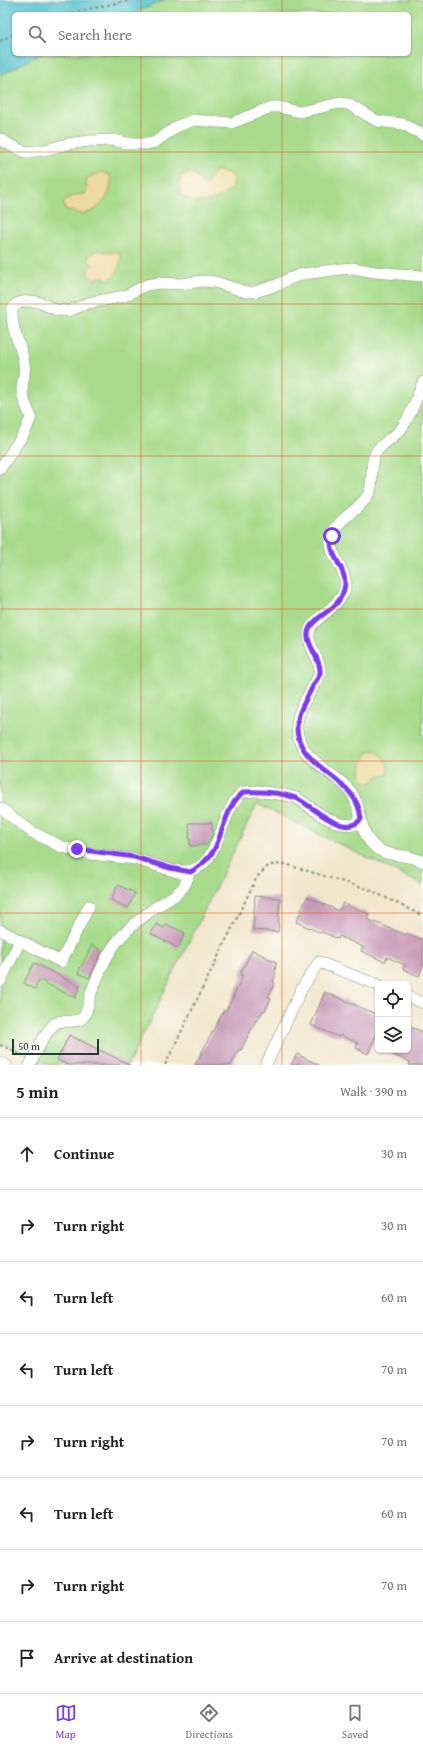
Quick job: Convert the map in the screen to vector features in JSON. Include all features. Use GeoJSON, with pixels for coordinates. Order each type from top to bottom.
{"type":"FeatureCollection","features":[{"type":"Feature","properties":{"kind":"street"},"geometry":{"type":"LineString","coordinates":[[0,138],[10,145],[25,152],[45,150],[67,144],[89,141],[113,140],[132,144],[147,144],[155,142],[178,126],[194,120],[232,123],[271,107],[300,112],[340,102],[348,104],[377,121],[403,124],[423,134]]}},
{"type":"Feature","properties":{"kind":"street"},"geometry":{"type":"LineString","coordinates":[[0,470],[25,432],[31,417],[22,392],[25,372],[24,362],[16,339],[12,316],[12,309],[18,303],[27,301],[38,302],[57,310],[69,311],[88,303],[125,296],[146,286],[159,283],[180,284],[203,281],[215,282],[246,292],[255,292],[303,274],[352,268],[375,272],[423,276]]}},
{"type":"Feature","properties":{"kind":"street"},"geometry":{"type":"LineString","coordinates":[[423,382],[402,428],[380,447],[375,454],[370,494],[342,520],[335,529],[330,544],[346,580],[340,599],[310,627],[308,635],[309,642],[320,664],[320,674],[299,713],[297,731],[305,752],[351,792],[358,806],[361,826],[375,846],[385,852],[409,856],[423,862]]}},
{"type":"Feature","properties":{"kind":"street"},"geometry":{"type":"LineString","coordinates":[[0,807],[40,834],[62,845],[91,852],[134,857],[187,872],[191,872],[202,865],[213,851],[234,801],[244,792],[273,792],[297,798],[324,817],[349,826],[354,825],[361,819]]}},
{"type":"Feature","properties":{"kind":"street"},"geometry":{"type":"LineString","coordinates":[[0,807],[32,832],[62,847],[90,854],[135,859],[184,874],[188,877],[186,884],[172,899],[156,907],[120,938],[106,957],[87,1003],[84,1016],[80,1019],[57,1022],[48,1031],[31,1063]]}},
{"type":"Feature","properties":{"kind":"street"},"geometry":{"type":"LineString","coordinates":[[0,930],[61,962],[89,906]]}},
{"type":"Feature","properties":{"kind":"street"},"geometry":{"type":"LineString","coordinates":[[0,982],[20,941]]}},
{"type":"Feature","properties":{"kind":"street"},"geometry":{"type":"LineString","coordinates":[[266,1065],[302,988],[319,962],[375,984]]}},
{"type":"Feature","properties":{"kind":"street"},"geometry":{"type":"LineString","coordinates":[[411,998],[423,1003]]}},
{"type":"Feature","properties":{"kind":"street"},"geometry":{"type":"LineString","coordinates":[[0,1062],[6,1065]]}},
{"type":"Feature","properties":{"kind":"path"},"geometry":{"type":"LineString","coordinates":[[75,12],[131,0]]}},
{"type":"Feature","properties":{"kind":"path"},"geometry":{"type":"LineString","coordinates":[[0,41],[12,35]]}},
{"type":"Feature","properties":{"kind":"path"},"geometry":{"type":"LineString","coordinates":[[165,1065],[257,877],[269,865],[285,864],[370,890],[423,916]]}},
{"type":"Feature","properties":{"kind":"path"},"geometry":{"type":"LineString","coordinates":[[0,1045],[31,1063]]}},
{"type":"Feature","properties":{"kind":"green space"},"geometry":{"type":"Polygon","coordinates":[[[166,0],[423,0],[423,885],[257,804],[128,1065],[49,1065],[0,1042],[0,75],[37,56],[411,56],[411,12],[136,12],[166,0]]]}},
{"type":"Feature","properties":{"kind":"sand"},"geometry":{"type":"Polygon","coordinates":[[[216,170],[228,173],[234,178],[233,187],[228,192],[214,199],[200,202],[186,198],[180,193],[179,179],[186,173],[190,172],[195,174],[205,185],[216,170]]]}},
{"type":"Feature","properties":{"kind":"sand"},"geometry":{"type":"Polygon","coordinates":[[[100,172],[110,175],[111,180],[109,192],[102,203],[92,211],[82,214],[65,209],[63,204],[67,199],[76,195],[85,194],[87,190],[86,179],[100,172]]]}},
{"type":"Feature","properties":{"kind":"sand"},"geometry":{"type":"Polygon","coordinates":[[[98,250],[118,252],[121,254],[121,262],[118,269],[109,280],[103,277],[93,279],[88,275],[88,270],[93,265],[88,260],[89,255],[98,250]]]}},
{"type":"Feature","properties":{"kind":"sand"},"geometry":{"type":"Polygon","coordinates":[[[372,750],[376,751],[382,756],[387,764],[388,771],[387,775],[380,775],[371,783],[364,781],[362,778],[361,769],[363,759],[372,750]]]}},
{"type":"Feature","properties":{"kind":"water"},"geometry":{"type":"Polygon","coordinates":[[[0,0],[166,0],[136,12],[12,12],[12,56],[37,56],[0,75],[0,0]]]}},
{"type":"Feature","properties":{"kind":"building"},"geometry":{"type":"Polygon","coordinates":[[[189,823],[212,823],[213,833],[207,845],[190,846],[189,823]]]}},
{"type":"Feature","properties":{"kind":"building"},"geometry":{"type":"Polygon","coordinates":[[[118,885],[135,893],[128,908],[111,900],[118,885]]]}},
{"type":"Feature","properties":{"kind":"building"},"geometry":{"type":"Polygon","coordinates":[[[255,896],[280,898],[278,932],[253,930],[255,896]]]}},
{"type":"Feature","properties":{"kind":"building"},"geometry":{"type":"Polygon","coordinates":[[[307,897],[339,911],[343,903],[369,914],[367,919],[406,935],[407,933],[423,940],[423,966],[419,976],[403,969],[405,965],[387,957],[385,962],[361,951],[363,947],[339,936],[338,939],[296,922],[307,897]]]}},
{"type":"Feature","properties":{"kind":"building"},"geometry":{"type":"Polygon","coordinates":[[[156,924],[164,928],[166,924],[185,933],[178,948],[151,934],[156,924]]]}},
{"type":"Feature","properties":{"kind":"building"},"geometry":{"type":"Polygon","coordinates":[[[92,945],[102,951],[89,978],[78,973],[92,945]]]}},
{"type":"Feature","properties":{"kind":"building"},"geometry":{"type":"Polygon","coordinates":[[[252,950],[276,962],[273,982],[275,983],[268,997],[271,998],[265,1011],[263,1010],[258,1020],[256,1020],[241,1050],[239,1049],[231,1065],[195,1065],[224,1010],[226,1011],[243,976],[240,975],[252,950]]]}},
{"type":"Feature","properties":{"kind":"building"},"geometry":{"type":"Polygon","coordinates":[[[34,963],[80,986],[75,998],[39,980],[35,989],[24,983],[34,963]]]}},
{"type":"Feature","properties":{"kind":"building"},"geometry":{"type":"Polygon","coordinates":[[[325,992],[375,1014],[375,1037],[368,1054],[356,1048],[358,1043],[311,1025],[325,992]]]}},
{"type":"Feature","properties":{"kind":"building"},"geometry":{"type":"Polygon","coordinates":[[[411,1027],[423,1032],[423,1065],[409,1065],[410,1062],[389,1053],[411,1053],[411,1027]]]}},
{"type":"Feature","properties":{"kind":"building"},"geometry":{"type":"Polygon","coordinates":[[[69,1035],[130,1065],[68,1065],[57,1060],[69,1035]]]}},
{"type":"Feature","properties":{"kind":"building"},"geometry":{"type":"Polygon","coordinates":[[[297,1054],[319,1065],[291,1065],[297,1054]]]}},
{"type":"Feature","properties":{"kind":"route"},"geometry":{"type":"LineString","coordinates":[[77,849],[134,857],[170,868],[191,872],[202,865],[213,851],[234,801],[238,795],[244,792],[273,792],[297,798],[324,817],[349,826],[354,825],[361,819],[356,800],[351,792],[305,752],[297,731],[296,722],[299,713],[320,674],[320,664],[309,642],[308,635],[310,627],[340,599],[346,580],[332,551],[330,544],[332,536]]}}]}
